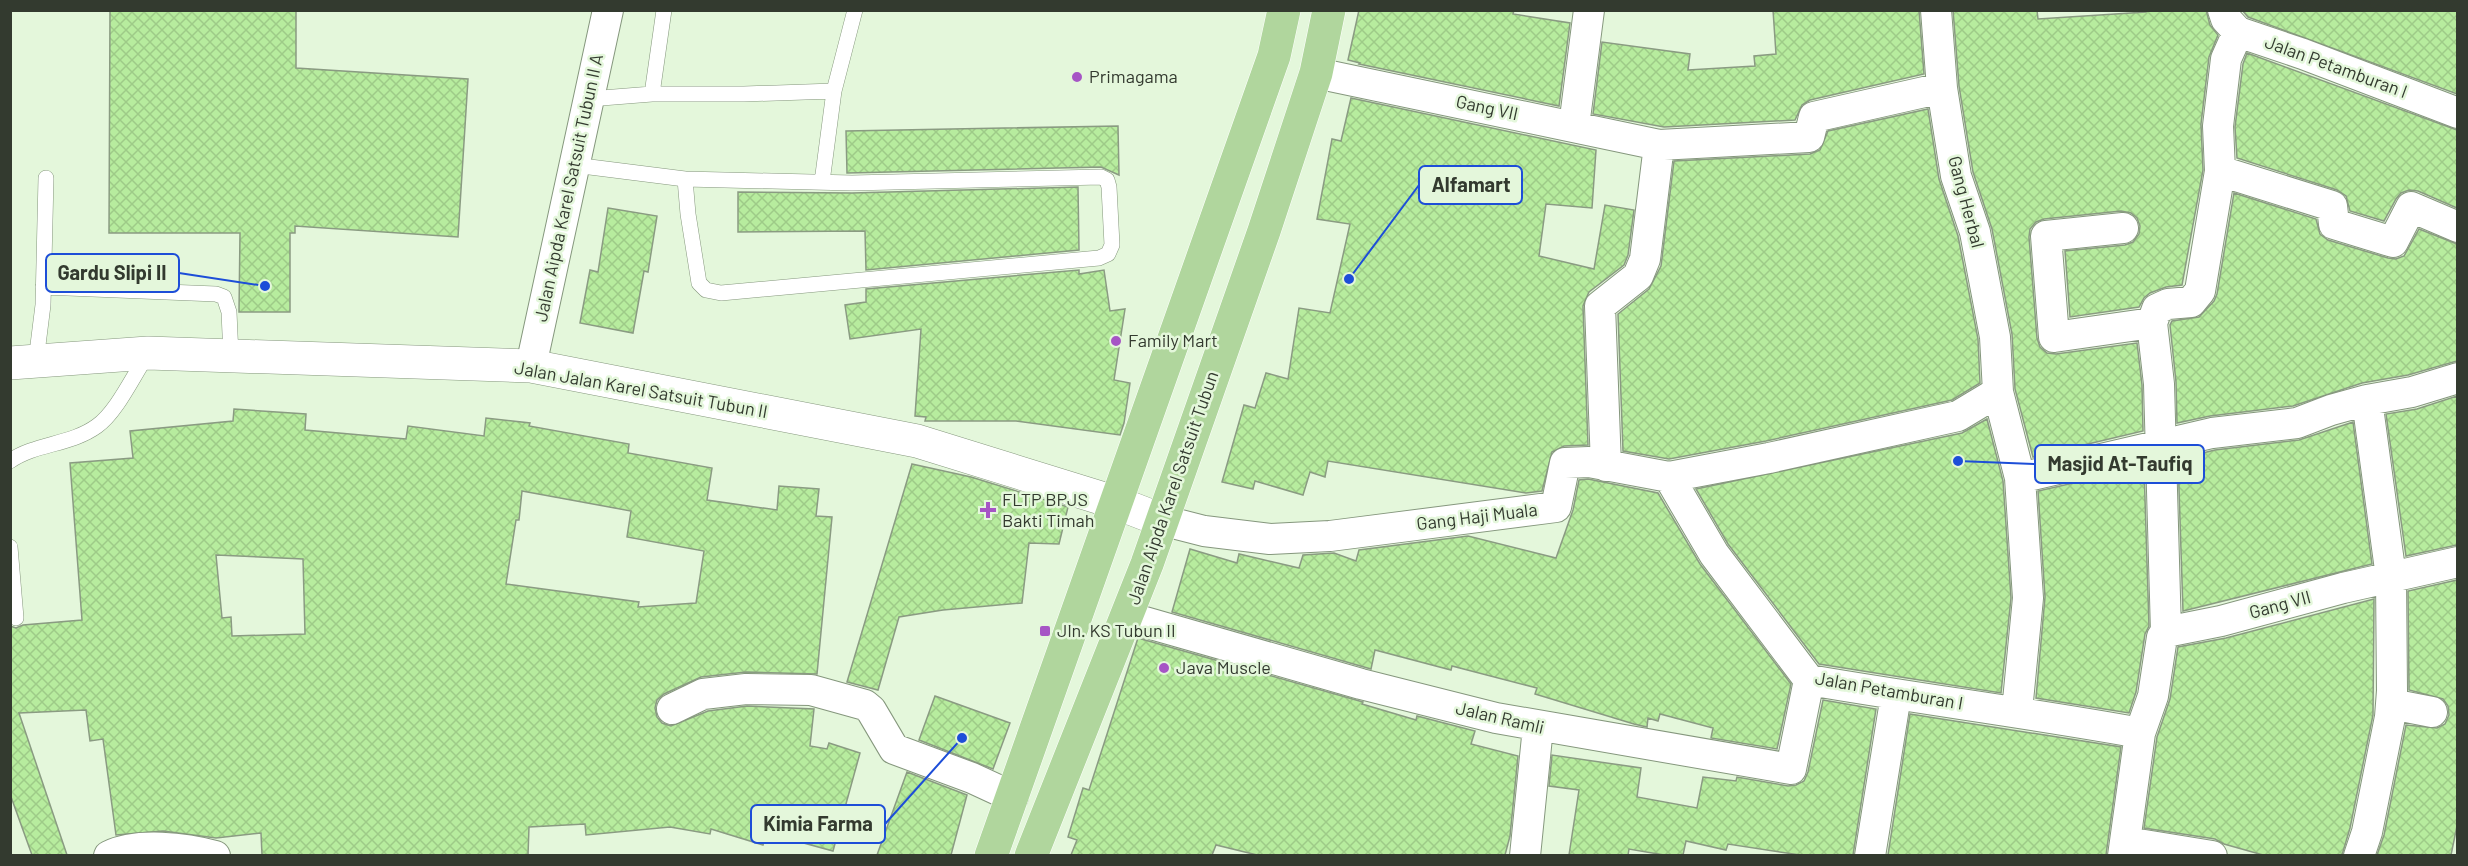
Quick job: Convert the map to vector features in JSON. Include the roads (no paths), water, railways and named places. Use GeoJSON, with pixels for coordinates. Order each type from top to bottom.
{"type":"FeatureCollection","features":[{"type":"Feature","properties":{"kind":"main road"},"geometry":{"type":"LineString","coordinates":[[991,855],[1274,56],[1284,10]]}},
{"type":"Feature","properties":{"kind":"main road","name":"Jalan Aipda Karel Satsuit Tubun"},"geometry":{"type":"LineString","coordinates":[[1031,855],[1127,617],[1264,231],[1316,73],[1329,10]]}},
{"type":"Feature","properties":{"kind":"street","name":"Jalan Aipda Karel Satsuit Tubun II A"},"geometry":{"type":"LineString","coordinates":[[531,366],[608,10]]}},
{"type":"Feature","properties":{"kind":"street"},"geometry":{"type":"LineString","coordinates":[[1574,126],[1589,10]]}},
{"type":"Feature","properties":{"kind":"street","name":"Gang Herbal"},"geometry":{"type":"LineString","coordinates":[[1935,10],[1942,88],[1956,176],[1975,232],[1995,337],[1998,392],[2020,478],[2028,598],[2017,711]]}},
{"type":"Feature","properties":{"kind":"street"},"geometry":{"type":"LineString","coordinates":[[2212,855],[2125,849],[2140,733],[2153,696],[2162,637],[2166,632],[2159,384],[2152,323],[2157,309],[2168,304],[2192,302],[2200,291],[2220,171],[2220,106],[2231,21]]}},
{"type":"Feature","properties":{"kind":"street","name":"Jalan Petamburan I"},"geometry":{"type":"LineString","coordinates":[[2231,21],[2303,54],[2457,113]]}},
{"type":"Feature","properties":{"kind":"street","name":"Gang VII"},"geometry":{"type":"LineString","coordinates":[[1316,73],[1659,145],[1809,137],[1814,117],[1942,88]]}},
{"type":"Feature","properties":{"kind":"street"},"geometry":{"type":"LineString","coordinates":[[1606,466],[1600,306],[1638,276],[1645,259],[1659,145]]}},
{"type":"Feature","properties":{"kind":"street"},"geometry":{"type":"LineString","coordinates":[[2220,171],[2332,206],[2334,224],[2393,242],[2411,207],[2457,227]]}},
{"type":"Feature","properties":{"kind":"street"},"geometry":{"type":"LineString","coordinates":[[2124,228],[2046,236],[2054,337],[2152,323]]}},
{"type":"Feature","properties":{"kind":"street","name":"Jalan Jalan Karel Satsuit Tubun II"},"geometry":{"type":"LineString","coordinates":[[23,362],[148,353],[531,366],[917,441],[1117,503],[1161,520]]}},
{"type":"Feature","properties":{"kind":"street"},"geometry":{"type":"LineString","coordinates":[[2020,478],[2212,433],[2297,423],[2316,414],[2367,400],[2412,392],[2457,378]]}},
{"type":"Feature","properties":{"kind":"street","name":"Gang Haji Muala"},"geometry":{"type":"LineString","coordinates":[[1161,520],[1204,531],[1270,539],[1330,536],[1556,507],[1565,463],[1589,462],[1669,477],[1769,458],[1958,416],[1998,392]]}},
{"type":"Feature","properties":{"kind":"street"},"geometry":{"type":"LineString","coordinates":[[2359,855],[2367,832],[2391,704],[2391,578],[2367,400]]}},
{"type":"Feature","properties":{"kind":"street","name":"Jalan Petamburan I"},"geometry":{"type":"LineString","coordinates":[[1669,477],[1714,554],[1809,680],[1896,695],[2017,711],[2140,733]]}},
{"type":"Feature","properties":{"kind":"street","name":"Gang VII"},"geometry":{"type":"LineString","coordinates":[[2166,632],[2221,621],[2343,588],[2457,562]]}},
{"type":"Feature","properties":{"kind":"street","name":"Jalan Ramli"},"geometry":{"type":"LineString","coordinates":[[1127,617],[1361,684],[1538,727],[1791,769],[1809,680]]}},
{"type":"Feature","properties":{"kind":"street"},"geometry":{"type":"LineString","coordinates":[[672,709],[703,694],[746,689],[811,690],[865,705],[871,710],[889,743],[902,753],[972,778],[1013,797]]}},
{"type":"Feature","properties":{"kind":"street"},"geometry":{"type":"LineString","coordinates":[[1870,855],[1896,695]]}},
{"type":"Feature","properties":{"kind":"street"},"geometry":{"type":"LineString","coordinates":[[2391,704],[2432,712]]}},
{"type":"Feature","properties":{"kind":"street"},"geometry":{"type":"LineString","coordinates":[[1525,855],[1538,727]]}},
{"type":"Feature","properties":{"kind":"street"},"geometry":{"type":"LineString","coordinates":[[109,855],[118,851],[160,848],[215,855]]}},
{"type":"Feature","properties":{"kind":"lane"},"geometry":{"type":"LineString","coordinates":[[652,94],[664,10]]}},
{"type":"Feature","properties":{"kind":"lane"},"geometry":{"type":"LineString","coordinates":[[822,182],[834,91],[855,10]]}},
{"type":"Feature","properties":{"kind":"lane"},"geometry":{"type":"LineString","coordinates":[[589,99],[652,94],[834,91]]}},
{"type":"Feature","properties":{"kind":"lane"},"geometry":{"type":"LineString","coordinates":[[574,165],[685,179],[822,182],[1101,177],[1107,180],[1109,187],[1112,245],[1108,254],[1099,258],[721,293],[706,290],[699,284],[685,179]]}},
{"type":"Feature","properties":{"kind":"lane"},"geometry":{"type":"LineString","coordinates":[[23,362],[43,287],[45,178]]}},
{"type":"Feature","properties":{"kind":"lane"},"geometry":{"type":"LineString","coordinates":[[43,287],[216,294],[224,297],[229,312],[231,356]]}},
{"type":"Feature","properties":{"kind":"lane"},"geometry":{"type":"LineString","coordinates":[[10,461],[24,452],[97,427],[110,413],[148,353]]}},
{"type":"Feature","properties":{"kind":"lane"},"geometry":{"type":"LineString","coordinates":[[10,547],[16,618]]}},
{"type":"Feature","properties":{"kind":"place","name":"Primagama"},"geometry":{"type":"Point","coordinates":[1077,77]}},
{"type":"Feature","properties":{"kind":"place","name":"Alfamart"},"geometry":{"type":"Point","coordinates":[1349,279]}},
{"type":"Feature","properties":{"kind":"place","name":"Gardu Slipi II"},"geometry":{"type":"Point","coordinates":[265,286]}},
{"type":"Feature","properties":{"kind":"place","name":"Family Mart"},"geometry":{"type":"Point","coordinates":[1116,341]}},
{"type":"Feature","properties":{"kind":"place","name":"Masjid At-Taufiq"},"geometry":{"type":"Point","coordinates":[1958,461]}},
{"type":"Feature","properties":{"kind":"place","name":"FLTP BPJS Bakti Timah"},"geometry":{"type":"Point","coordinates":[988,510]}},
{"type":"Feature","properties":{"kind":"place","name":"Jln. KS Tubun II"},"geometry":{"type":"Point","coordinates":[1045,631]}},
{"type":"Feature","properties":{"kind":"place","name":"Java Muscle"},"geometry":{"type":"Point","coordinates":[1164,668]}},
{"type":"Feature","properties":{"kind":"place","name":"Kimia Farma"},"geometry":{"type":"Point","coordinates":[962,738]}}]}
